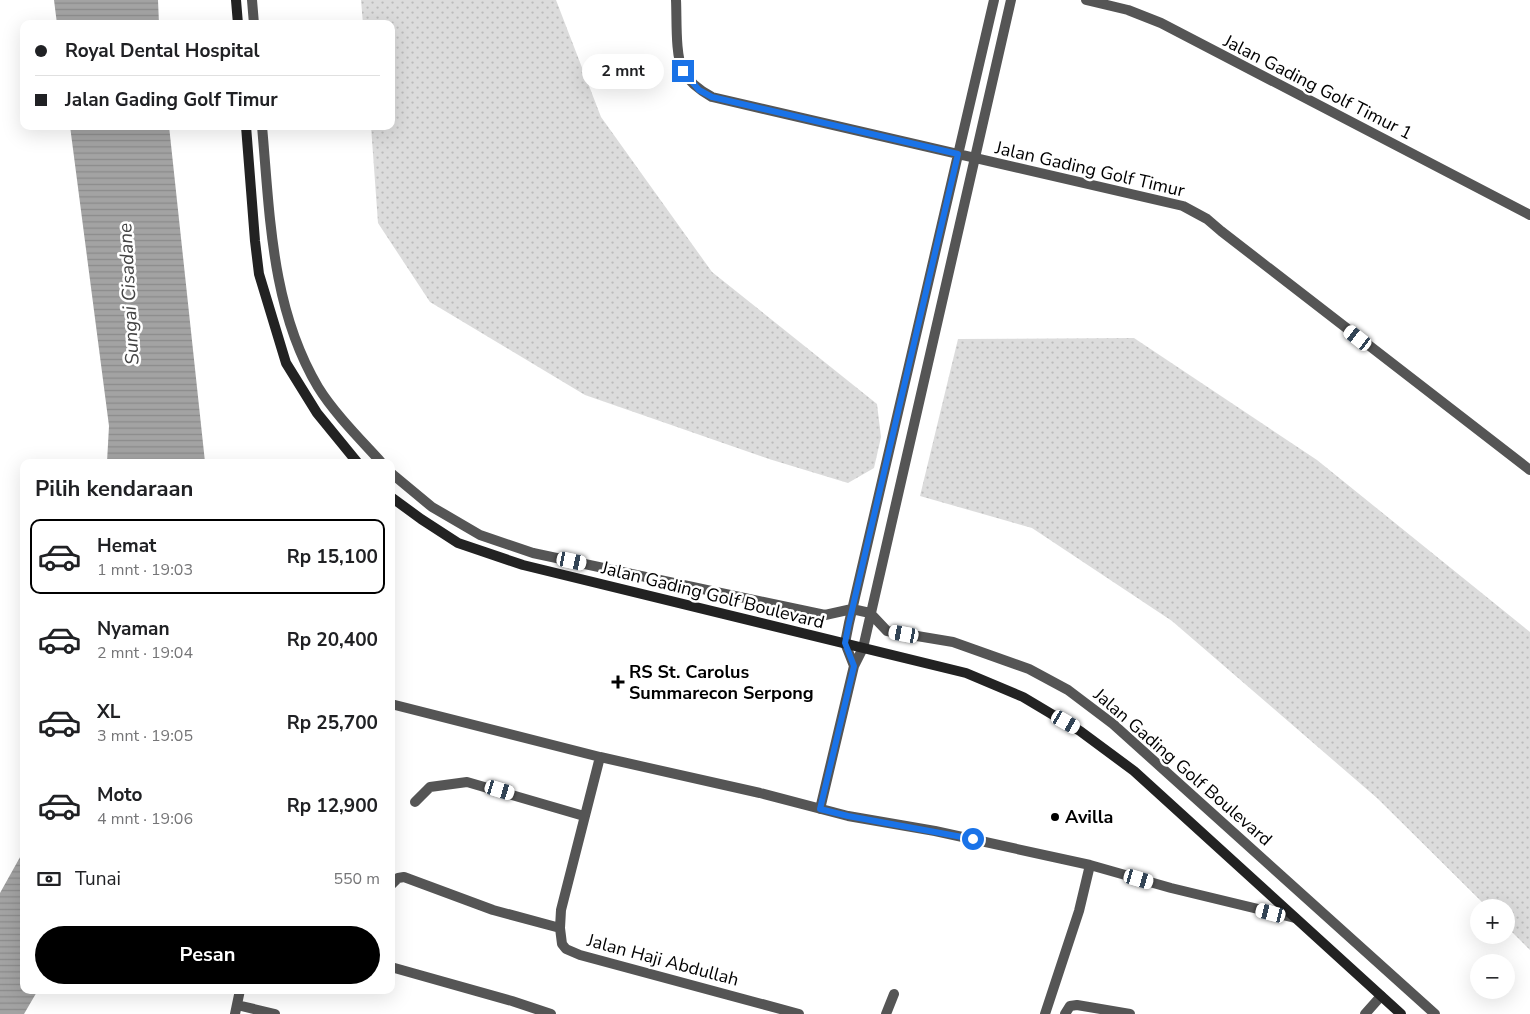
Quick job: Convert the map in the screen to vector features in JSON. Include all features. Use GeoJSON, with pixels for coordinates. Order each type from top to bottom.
{"type":"FeatureCollection","features":[{"type":"Feature","properties":{"kind":"main road"},"geometry":{"type":"LineString","coordinates":[[236,0],[238,20]]}},
{"type":"Feature","properties":{"kind":"main road"},"geometry":{"type":"LineString","coordinates":[[246,130],[259,274],[286,363],[317,413],[354,459]]}},
{"type":"Feature","properties":{"kind":"main road","name":"Jalan Gading Golf Boulevard"},"geometry":{"type":"LineString","coordinates":[[395,500],[420,519],[458,543],[522,565],[966,673],[1023,697],[1080,730],[1134,771],[1381,996],[1396,1013]]}},
{"type":"Feature","properties":{"kind":"street"},"geometry":{"type":"LineString","coordinates":[[252,0],[254,20]]}},
{"type":"Feature","properties":{"kind":"street"},"geometry":{"type":"LineString","coordinates":[[676,0],[679,59],[683,71],[699,90],[712,97],[974,158]]}},
{"type":"Feature","properties":{"kind":"street"},"geometry":{"type":"LineString","coordinates":[[854,666],[845,643],[852,609],[994,0]]}},
{"type":"Feature","properties":{"kind":"street","name":"Jalan Gading Golf Timur"},"geometry":{"type":"LineString","coordinates":[[820,809],[854,666],[863,648],[1011,0]]}},
{"type":"Feature","properties":{"kind":"street","name":"Jalan Gading Golf Timur 1"},"geometry":{"type":"LineString","coordinates":[[1086,0],[1128,10],[1161,23],[1530,215]]}},
{"type":"Feature","properties":{"kind":"street"},"geometry":{"type":"LineString","coordinates":[[262,130],[279,287],[292,332],[318,387],[353,432],[378,459]]}},
{"type":"Feature","properties":{"kind":"street","name":"Jalan Gading Golf Timur"},"geometry":{"type":"LineString","coordinates":[[974,158],[1176,204],[1200,214],[1221,232],[1529,465]]}},
{"type":"Feature","properties":{"kind":"street","name":"Jalan Gading Golf Boulevard"},"geometry":{"type":"LineString","coordinates":[[395,476],[432,507],[480,535],[533,553],[825,615],[852,609],[870,613],[887,631],[953,642],[1029,669],[1068,690],[1147,752],[1436,1014]]}},
{"type":"Feature","properties":{"kind":"street"},"geometry":{"type":"LineString","coordinates":[[395,705],[600,757],[760,793],[848,816],[935,831],[1090,865],[1171,888],[1296,918]]}},
{"type":"Feature","properties":{"kind":"street","name":"Jalan Haji Abdullah"},"geometry":{"type":"LineString","coordinates":[[600,757],[564,894],[560,928],[562,944],[573,953],[798,1014]]}},
{"type":"Feature","properties":{"kind":"street"},"geometry":{"type":"LineString","coordinates":[[415,802],[430,787],[467,782],[584,816]]}},
{"type":"Feature","properties":{"kind":"street"},"geometry":{"type":"LineString","coordinates":[[1045,1014],[1079,911],[1090,865]]}},
{"type":"Feature","properties":{"kind":"street"},"geometry":{"type":"LineString","coordinates":[[395,881],[398,878],[404,877],[493,910],[560,928]]}},
{"type":"Feature","properties":{"kind":"street"},"geometry":{"type":"LineString","coordinates":[[395,969],[512,1001],[551,1014]]}},
{"type":"Feature","properties":{"kind":"street"},"geometry":{"type":"LineString","coordinates":[[239,994],[236,1010],[275,1014]]}},
{"type":"Feature","properties":{"kind":"street"},"geometry":{"type":"LineString","coordinates":[[886,1014],[894,994]]}},
{"type":"Feature","properties":{"kind":"street"},"geometry":{"type":"LineString","coordinates":[[1365,1014],[1381,996]]}},
{"type":"Feature","properties":{"kind":"street"},"geometry":{"type":"LineString","coordinates":[[1065,1014],[1070,1006],[1077,1005],[1130,1014]]}},
{"type":"Feature","properties":{"kind":"shaded area"},"geometry":{"type":"Polygon","coordinates":[[[361,0],[556,0],[601,117],[712,272],[877,404],[881,437],[874,468],[848,483],[769,459],[585,395],[430,302],[378,223],[371,130],[395,130],[395,20],[363,20],[361,0]]]}},
{"type":"Feature","properties":{"kind":"shaded area"},"geometry":{"type":"Polygon","coordinates":[[[1134,338],[1317,460],[1530,632],[1530,950],[1515,935],[1515,899],[1479,899],[1377,798],[1172,621],[1032,528],[920,496],[958,339],[1134,338]]]}},
{"type":"Feature","properties":{"kind":"water"},"geometry":{"type":"Polygon","coordinates":[[[54,0],[158,0],[159,20],[56,20],[54,0]]]}},
{"type":"Feature","properties":{"kind":"water","name":"Sungai Cisadane"},"geometry":{"type":"Polygon","coordinates":[[[71,130],[169,130],[205,459],[107,459],[109,426],[71,130]]]}},
{"type":"Feature","properties":{"kind":"water"},"geometry":{"type":"Polygon","coordinates":[[[20,857],[20,994],[36,994],[24,1014],[0,1014],[0,893],[20,857]]]}},
{"type":"Feature","properties":{"kind":"place","name":"RS St. Carolus Summarecon Serpong"},"geometry":{"type":"Point","coordinates":[618,682]}},
{"type":"Feature","properties":{"kind":"place","name":"Avilla"},"geometry":{"type":"Point","coordinates":[1055,817]}},
{"type":"Feature","properties":{"kind":"route"},"geometry":{"type":"LineString","coordinates":[[683,71],[699,90],[712,97],[958,154],[849,623],[845,643],[854,666],[820,809],[973,839]]}}]}
